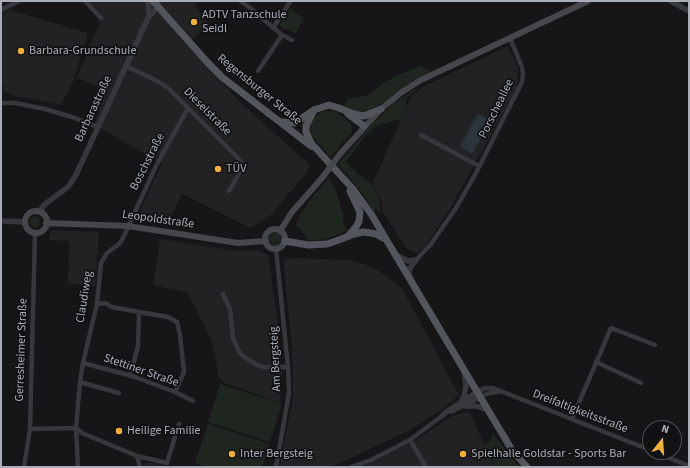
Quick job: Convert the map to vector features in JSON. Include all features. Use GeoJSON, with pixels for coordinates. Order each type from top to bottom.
{"type":"FeatureCollection","features":[{"type":"Feature","properties":{"kind":"main road"},"geometry":{"type":"LineString","coordinates":[[280,231],[292,212],[364,126],[380,109],[402,92],[421,80],[588,1]]}},
{"type":"Feature","properties":{"kind":"main road","name":"Regensburger Straße"},"geometry":{"type":"LineString","coordinates":[[155,4],[223,78],[270,115],[280,121],[323,157]]}},
{"type":"Feature","properties":{"kind":"main road"},"geometry":{"type":"LineString","coordinates":[[280,121],[295,123],[314,110],[329,105],[345,111],[364,126]]}},
{"type":"Feature","properties":{"kind":"main road"},"geometry":{"type":"LineString","coordinates":[[345,111],[364,116],[380,109]]}},
{"type":"Feature","properties":{"kind":"main road"},"geometry":{"type":"LineString","coordinates":[[314,110],[307,122],[306,132],[311,143],[353,189],[371,214],[394,254]]}},
{"type":"Feature","properties":{"kind":"main road"},"geometry":{"type":"LineString","coordinates":[[270,115],[316,154],[347,187],[369,215],[512,450],[527,467]]}},
{"type":"Feature","properties":{"kind":"main road"},"geometry":{"type":"LineString","coordinates":[[346,237],[356,227],[359,221],[360,212],[347,187]]}},
{"type":"Feature","properties":{"kind":"main road"},"geometry":{"type":"LineString","coordinates":[[39,212],[44,216],[46,223],[44,229],[35,233],[29,230],[25,225],[25,222],[30,214],[39,212]]}},
{"type":"Feature","properties":{"kind":"main road","name":"Leopoldstraße"},"geometry":{"type":"LineString","coordinates":[[46,223],[128,226],[238,243],[266,241]]}},
{"type":"Feature","properties":{"kind":"main road"},"geometry":{"type":"LineString","coordinates":[[275,229],[280,231],[285,237],[283,245],[276,249],[268,246],[266,237],[269,232],[275,229]]}},
{"type":"Feature","properties":{"kind":"main road"},"geometry":{"type":"LineString","coordinates":[[285,241],[317,245],[336,241],[364,232],[376,234],[383,238]]}},
{"type":"Feature","properties":{"kind":"street"},"geometry":{"type":"LineString","coordinates":[[1,10],[19,1]]}},
{"type":"Feature","properties":{"kind":"street"},"geometry":{"type":"LineString","coordinates":[[85,1],[102,18]]}},
{"type":"Feature","properties":{"kind":"street"},"geometry":{"type":"LineString","coordinates":[[148,1],[149,16]]}},
{"type":"Feature","properties":{"kind":"street"},"geometry":{"type":"LineString","coordinates":[[240,1],[282,35],[292,40]]}},
{"type":"Feature","properties":{"kind":"street"},"geometry":{"type":"LineString","coordinates":[[672,1],[689,11]]}},
{"type":"Feature","properties":{"kind":"street"},"geometry":{"type":"LineString","coordinates":[[273,28],[290,2]]}},
{"type":"Feature","properties":{"kind":"street","name":"Barbarastraße"},"geometry":{"type":"LineString","coordinates":[[39,212],[45,204],[63,191],[72,181],[155,4]]}},
{"type":"Feature","properties":{"kind":"street"},"geometry":{"type":"LineString","coordinates":[[258,71],[282,35]]}},
{"type":"Feature","properties":{"kind":"street","name":"Porscheallee"},"geometry":{"type":"LineString","coordinates":[[416,260],[431,244],[446,224],[479,166],[522,82],[522,67],[510,38]]}},
{"type":"Feature","properties":{"kind":"street","name":"Dieselstraße"},"geometry":{"type":"LineString","coordinates":[[126,66],[168,88],[242,163],[241,170],[229,191]]}},
{"type":"Feature","properties":{"kind":"street"},"geometry":{"type":"LineString","coordinates":[[1,103],[15,103],[45,109],[98,127]]}},
{"type":"Feature","properties":{"kind":"street","name":"Boschstraße"},"geometry":{"type":"LineString","coordinates":[[128,226],[156,166],[188,108]]}},
{"type":"Feature","properties":{"kind":"street"},"geometry":{"type":"LineString","coordinates":[[421,135],[479,166]]}},
{"type":"Feature","properties":{"kind":"street"},"geometry":{"type":"LineString","coordinates":[[1,221],[25,222]]}},
{"type":"Feature","properties":{"kind":"street","name":"Claudiweg"},"geometry":{"type":"LineString","coordinates":[[78,467],[76,428],[80,382],[97,304],[101,263],[107,253],[119,244],[128,226]]}},
{"type":"Feature","properties":{"kind":"street","name":"Gerresheimer Straße"},"geometry":{"type":"LineString","coordinates":[[24,467],[30,430],[35,233]]}},
{"type":"Feature","properties":{"kind":"street","name":"Am Bergsteig"},"geometry":{"type":"LineString","coordinates":[[276,249],[288,367],[289,393],[276,467]]}},
{"type":"Feature","properties":{"kind":"street"},"geometry":{"type":"LineString","coordinates":[[394,254],[404,260],[416,260]]}},
{"type":"Feature","properties":{"kind":"street"},"geometry":{"type":"LineString","coordinates":[[413,285],[409,271],[416,260]]}},
{"type":"Feature","properties":{"kind":"street"},"geometry":{"type":"LineString","coordinates":[[223,294],[230,309],[233,338],[239,352],[244,357],[263,367],[288,367]]}},
{"type":"Feature","properties":{"kind":"street"},"geometry":{"type":"LineString","coordinates":[[97,304],[104,307],[112,307],[168,317],[177,322],[180,334],[184,372],[175,392]]}},
{"type":"Feature","properties":{"kind":"street"},"geometry":{"type":"LineString","coordinates":[[130,376],[138,346],[139,312]]}},
{"type":"Feature","properties":{"kind":"street"},"geometry":{"type":"LineString","coordinates":[[572,419],[611,328],[655,345]]}},
{"type":"Feature","properties":{"kind":"street"},"geometry":{"type":"LineString","coordinates":[[596,362],[641,383]]}},
{"type":"Feature","properties":{"kind":"street","name":"Stettiner Straße"},"geometry":{"type":"LineString","coordinates":[[83,363],[130,376],[175,392],[193,401]]}},
{"type":"Feature","properties":{"kind":"street"},"geometry":{"type":"LineString","coordinates":[[462,401],[466,386],[463,369]]}},
{"type":"Feature","properties":{"kind":"street"},"geometry":{"type":"LineString","coordinates":[[80,382],[119,393]]}},
{"type":"Feature","properties":{"kind":"street"},"geometry":{"type":"LineString","coordinates":[[178,387],[184,389]]}},
{"type":"Feature","properties":{"kind":"street","name":"Dreifaltigkeitsstraße"},"geometry":{"type":"LineString","coordinates":[[478,395],[485,388],[490,387],[642,447]]}},
{"type":"Feature","properties":{"kind":"street"},"geometry":{"type":"LineString","coordinates":[[351,467],[371,460],[410,440],[462,401],[478,395]]}},
{"type":"Feature","properties":{"kind":"street"},"geometry":{"type":"LineString","coordinates":[[442,416],[460,407],[478,395]]}},
{"type":"Feature","properties":{"kind":"street"},"geometry":{"type":"LineString","coordinates":[[460,407],[476,406],[488,410]]}},
{"type":"Feature","properties":{"kind":"street"},"geometry":{"type":"LineString","coordinates":[[30,430],[76,428],[82,433],[137,456],[167,463],[179,424]]}},
{"type":"Feature","properties":{"kind":"street"},"geometry":{"type":"LineString","coordinates":[[410,440],[426,467]]}},
{"type":"Feature","properties":{"kind":"street"},"geometry":{"type":"LineString","coordinates":[[137,456],[140,467]]}},
{"type":"Feature","properties":{"kind":"street"},"geometry":{"type":"LineString","coordinates":[[674,460],[689,466]]}},
{"type":"Feature","properties":{"kind":"shaded area"},"geometry":{"type":"Polygon","coordinates":[[[88,1],[197,1],[195,6],[210,24],[187,44],[241,103],[310,165],[307,172],[269,217],[250,228],[182,194],[167,225],[136,220],[162,163],[94,125],[105,91],[77,78],[102,16],[88,1]]]}},
{"type":"Feature","properties":{"kind":"shaded area"},"geometry":{"type":"Polygon","coordinates":[[[290,8],[304,18],[296,34],[279,26],[290,8]]]}},
{"type":"Feature","properties":{"kind":"shaded area"},"geometry":{"type":"Polygon","coordinates":[[[10,10],[88,33],[73,82],[61,105],[17,97],[3,91],[4,86],[1,85],[1,13],[10,10]]]}},
{"type":"Feature","properties":{"kind":"shaded area"},"geometry":{"type":"Polygon","coordinates":[[[508,46],[518,67],[517,88],[447,214],[425,246],[418,252],[413,252],[405,247],[383,212],[380,197],[372,185],[411,97],[423,87],[508,46]]]}},
{"type":"Feature","properties":{"kind":"shaded area"},"geometry":{"type":"Polygon","coordinates":[[[421,66],[430,72],[383,103],[365,112],[351,110],[345,106],[347,99],[368,95],[383,83],[421,66]]]}},
{"type":"Feature","properties":{"kind":"shaded area"},"geometry":{"type":"Polygon","coordinates":[[[419,88],[406,99],[406,106],[401,119],[376,126],[365,136],[346,162],[370,183],[379,197],[381,212],[375,208],[374,213],[363,194],[338,164],[374,122],[393,104],[413,90],[419,88]]]}},
{"type":"Feature","properties":{"kind":"shaded area"},"geometry":{"type":"Polygon","coordinates":[[[324,111],[337,112],[351,124],[352,132],[330,157],[312,136],[309,127],[313,117],[324,111]]]}},
{"type":"Feature","properties":{"kind":"shaded area"},"geometry":{"type":"Polygon","coordinates":[[[478,114],[491,121],[472,154],[460,146],[478,114]]]}},
{"type":"Feature","properties":{"kind":"shaded area"},"geometry":{"type":"Polygon","coordinates":[[[329,178],[336,190],[343,214],[343,222],[348,231],[325,239],[309,241],[296,224],[312,197],[329,178]]]}},
{"type":"Feature","properties":{"kind":"shaded area"},"geometry":{"type":"Polygon","coordinates":[[[35,216],[39,218],[41,222],[39,226],[35,228],[31,226],[29,222],[31,218],[35,216]]]}},
{"type":"Feature","properties":{"kind":"shaded area"},"geometry":{"type":"Polygon","coordinates":[[[50,231],[99,232],[95,287],[68,283],[69,241],[49,240],[50,231]]]}},
{"type":"Feature","properties":{"kind":"shaded area"},"geometry":{"type":"Polygon","coordinates":[[[273,232],[279,232],[283,236],[283,242],[279,246],[273,246],[269,242],[269,236],[273,232]]]}},
{"type":"Feature","properties":{"kind":"shaded area"},"geometry":{"type":"Polygon","coordinates":[[[160,239],[237,251],[259,250],[268,255],[278,324],[282,375],[280,403],[225,383],[219,378],[212,341],[188,293],[153,285],[160,239]]]}},
{"type":"Feature","properties":{"kind":"shaded area"},"geometry":{"type":"Polygon","coordinates":[[[283,259],[348,260],[364,264],[374,268],[396,283],[405,294],[459,395],[445,407],[409,431],[335,465],[322,467],[281,467],[282,452],[292,405],[293,385],[292,347],[283,259]]]}},
{"type":"Feature","properties":{"kind":"shaded area"},"geometry":{"type":"Polygon","coordinates":[[[220,384],[282,404],[270,442],[208,422],[220,384]]]}},
{"type":"Feature","properties":{"kind":"shaded area"},"geometry":{"type":"Polygon","coordinates":[[[470,412],[484,445],[496,467],[359,467],[373,462],[416,440],[448,418],[461,413],[470,412]]]}},
{"type":"Feature","properties":{"kind":"shaded area","name":"Inter Bergsteig"},"geometry":{"type":"Polygon","coordinates":[[[208,424],[270,444],[262,467],[208,467],[195,463],[208,424]]]}},
{"type":"Feature","properties":{"kind":"shaded area"},"geometry":{"type":"Polygon","coordinates":[[[493,433],[520,467],[496,467],[484,445],[491,440],[493,433]]]}},
{"type":"Feature","properties":{"kind":"shaded area"},"geometry":{"type":"Polygon","coordinates":[[[144,463],[151,463],[168,467],[145,467],[144,463]]]}},
{"type":"Feature","properties":{"kind":"place","name":"ADTV Tanzschule Seidl"},"geometry":{"type":"Point","coordinates":[194,22]}},
{"type":"Feature","properties":{"kind":"place","name":"Barbara-Grundschule"},"geometry":{"type":"Point","coordinates":[21,51]}},
{"type":"Feature","properties":{"kind":"place","name":"TÜV"},"geometry":{"type":"Point","coordinates":[218,169]}},
{"type":"Feature","properties":{"kind":"place","name":"Heilige Familie"},"geometry":{"type":"Point","coordinates":[119,431]}},
{"type":"Feature","properties":{"kind":"place","name":"Inter Bergsteig"},"geometry":{"type":"Point","coordinates":[232,454]}},
{"type":"Feature","properties":{"kind":"place","name":"Spielhalle Goldstar - Sports Bar"},"geometry":{"type":"Point","coordinates":[463,454]}}]}
